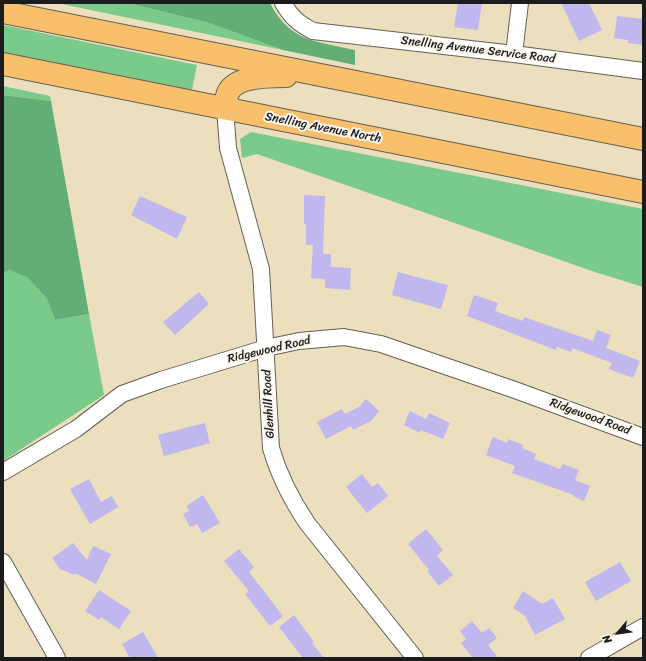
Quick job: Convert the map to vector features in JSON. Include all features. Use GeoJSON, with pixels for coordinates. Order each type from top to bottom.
{"type":"FeatureCollection","features":[{"type":"Feature","properties":{"kind":"highway"},"geometry":{"type":"LineString","coordinates":[[3,12],[643,139]]}},
{"type":"Feature","properties":{"kind":"highway","name":"Snelling Avenue North"},"geometry":{"type":"LineString","coordinates":[[3,64],[643,192]]}},
{"type":"Feature","properties":{"kind":"highway"},"geometry":{"type":"LineString","coordinates":[[225,108],[228,92],[237,84],[260,76],[319,74]]}},
{"type":"Feature","properties":{"kind":"street","name":"Snelling Avenue Service Road"},"geometry":{"type":"LineString","coordinates":[[283,3],[290,15],[313,31],[514,54],[643,71]]}},
{"type":"Feature","properties":{"kind":"street"},"geometry":{"type":"LineString","coordinates":[[514,54],[520,3]]}},
{"type":"Feature","properties":{"kind":"street","name":"Glenhill Road"},"geometry":{"type":"LineString","coordinates":[[225,108],[228,148],[261,269],[271,448],[278,474],[307,523],[415,658]]}},
{"type":"Feature","properties":{"kind":"street","name":"Ridgewood Road"},"geometry":{"type":"LineString","coordinates":[[3,472],[76,429],[122,394],[161,380],[266,348],[299,341],[344,337],[381,344],[515,390],[643,437]]}},
{"type":"Feature","properties":{"kind":"street"},"geometry":{"type":"LineString","coordinates":[[3,562],[57,658]]}},
{"type":"Feature","properties":{"kind":"street"},"geometry":{"type":"LineString","coordinates":[[589,658],[643,627]]}},
{"type":"Feature","properties":{"kind":"green space"},"geometry":{"type":"Polygon","coordinates":[[[57,3],[128,3],[209,23],[283,50],[57,3]]]}},
{"type":"Feature","properties":{"kind":"green space"},"geometry":{"type":"Polygon","coordinates":[[[128,3],[270,3],[286,26],[295,33],[305,38],[355,50],[355,65],[283,50],[209,23],[128,3]]]}},
{"type":"Feature","properties":{"kind":"green space"},"geometry":{"type":"Polygon","coordinates":[[[3,25],[197,65],[192,90],[3,53],[3,25]]]}},
{"type":"Feature","properties":{"kind":"green space"},"geometry":{"type":"Polygon","coordinates":[[[3,86],[50,96],[51,101],[3,95],[3,86]]]}},
{"type":"Feature","properties":{"kind":"green space"},"geometry":{"type":"Polygon","coordinates":[[[3,95],[51,101],[89,314],[55,320],[47,299],[28,278],[9,270],[3,273],[3,95]]]}},
{"type":"Feature","properties":{"kind":"green space"},"geometry":{"type":"Polygon","coordinates":[[[251,132],[643,209],[643,287],[592,271],[257,154],[242,158],[240,139],[251,132]]]}},
{"type":"Feature","properties":{"kind":"green space"},"geometry":{"type":"Polygon","coordinates":[[[9,270],[28,278],[47,299],[55,320],[89,314],[104,395],[3,461],[3,273],[9,270]]]}},
{"type":"Feature","properties":{"kind":"building"},"geometry":{"type":"Polygon","coordinates":[[[458,3],[482,3],[478,30],[454,27],[458,3]]]}},
{"type":"Feature","properties":{"kind":"building"},"geometry":{"type":"Polygon","coordinates":[[[561,3],[589,3],[602,30],[579,41],[561,3]]]}},
{"type":"Feature","properties":{"kind":"building"},"geometry":{"type":"Polygon","coordinates":[[[617,16],[643,19],[643,45],[628,43],[628,40],[614,38],[617,16]]]}},
{"type":"Feature","properties":{"kind":"building"},"geometry":{"type":"Polygon","coordinates":[[[304,195],[325,196],[323,254],[331,254],[331,267],[351,268],[350,290],[325,288],[325,279],[311,278],[313,245],[306,245],[304,195]]]}},
{"type":"Feature","properties":{"kind":"building"},"geometry":{"type":"Polygon","coordinates":[[[140,196],[187,217],[177,239],[131,215],[140,196]]]}},
{"type":"Feature","properties":{"kind":"building"},"geometry":{"type":"Polygon","coordinates":[[[398,272],[448,285],[441,309],[392,295],[398,272]]]}},
{"type":"Feature","properties":{"kind":"building"},"geometry":{"type":"Polygon","coordinates":[[[199,292],[209,304],[175,335],[163,322],[199,292]]]}},
{"type":"Feature","properties":{"kind":"building"},"geometry":{"type":"Polygon","coordinates":[[[474,295],[498,303],[495,311],[523,321],[524,317],[593,341],[597,330],[611,335],[606,348],[640,361],[633,378],[609,369],[612,363],[572,348],[571,352],[557,347],[556,350],[467,316],[474,295]]]}},
{"type":"Feature","properties":{"kind":"building"},"geometry":{"type":"Polygon","coordinates":[[[366,399],[379,411],[371,421],[353,430],[351,426],[326,439],[317,422],[342,409],[345,414],[359,407],[366,399]]]}},
{"type":"Feature","properties":{"kind":"building"},"geometry":{"type":"Polygon","coordinates":[[[410,411],[426,419],[429,413],[450,423],[443,439],[421,430],[420,433],[404,425],[410,411]]]}},
{"type":"Feature","properties":{"kind":"building"},"geometry":{"type":"Polygon","coordinates":[[[205,423],[210,443],[164,456],[158,435],[205,423]]]}},
{"type":"Feature","properties":{"kind":"building"},"geometry":{"type":"Polygon","coordinates":[[[493,437],[507,443],[508,439],[523,445],[522,448],[536,454],[534,459],[560,469],[563,464],[579,470],[575,480],[590,486],[584,501],[573,496],[574,495],[512,473],[515,466],[486,455],[493,437]]]}},
{"type":"Feature","properties":{"kind":"building"},"geometry":{"type":"Polygon","coordinates":[[[362,474],[372,487],[378,483],[388,496],[367,513],[346,487],[362,474]]]}},
{"type":"Feature","properties":{"kind":"building"},"geometry":{"type":"Polygon","coordinates":[[[89,479],[101,502],[112,496],[118,507],[90,524],[70,489],[89,479]]]}},
{"type":"Feature","properties":{"kind":"building"},"geometry":{"type":"Polygon","coordinates":[[[203,495],[220,523],[202,533],[197,524],[190,527],[183,514],[189,511],[186,506],[203,495]]]}},
{"type":"Feature","properties":{"kind":"building"},"geometry":{"type":"Polygon","coordinates":[[[426,529],[443,550],[437,556],[453,575],[439,586],[427,571],[429,570],[408,544],[426,529]]]}},
{"type":"Feature","properties":{"kind":"building"},"geometry":{"type":"Polygon","coordinates":[[[73,543],[87,560],[93,546],[111,554],[96,584],[75,573],[74,575],[60,569],[52,558],[73,543]]]}},
{"type":"Feature","properties":{"kind":"building"},"geometry":{"type":"Polygon","coordinates":[[[239,549],[254,567],[249,572],[283,616],[270,626],[245,594],[249,591],[224,561],[239,549]]]}},
{"type":"Feature","properties":{"kind":"building"},"geometry":{"type":"Polygon","coordinates":[[[620,562],[631,581],[596,601],[585,582],[620,562]]]}},
{"type":"Feature","properties":{"kind":"building"},"geometry":{"type":"Polygon","coordinates":[[[99,590],[131,611],[119,629],[101,617],[99,620],[85,611],[99,590]]]}},
{"type":"Feature","properties":{"kind":"building"},"geometry":{"type":"Polygon","coordinates":[[[523,591],[542,604],[553,598],[565,619],[535,635],[525,616],[513,608],[523,591]]]}},
{"type":"Feature","properties":{"kind":"building"},"geometry":{"type":"Polygon","coordinates":[[[294,615],[314,642],[312,643],[324,658],[303,658],[279,627],[294,615]]]}},
{"type":"Feature","properties":{"kind":"building"},"geometry":{"type":"Polygon","coordinates":[[[472,621],[482,633],[489,628],[497,638],[488,645],[498,658],[473,658],[461,643],[466,639],[460,631],[472,621]]]}},
{"type":"Feature","properties":{"kind":"building"},"geometry":{"type":"Polygon","coordinates":[[[143,632],[158,658],[130,658],[122,644],[143,632]]]}}]}
